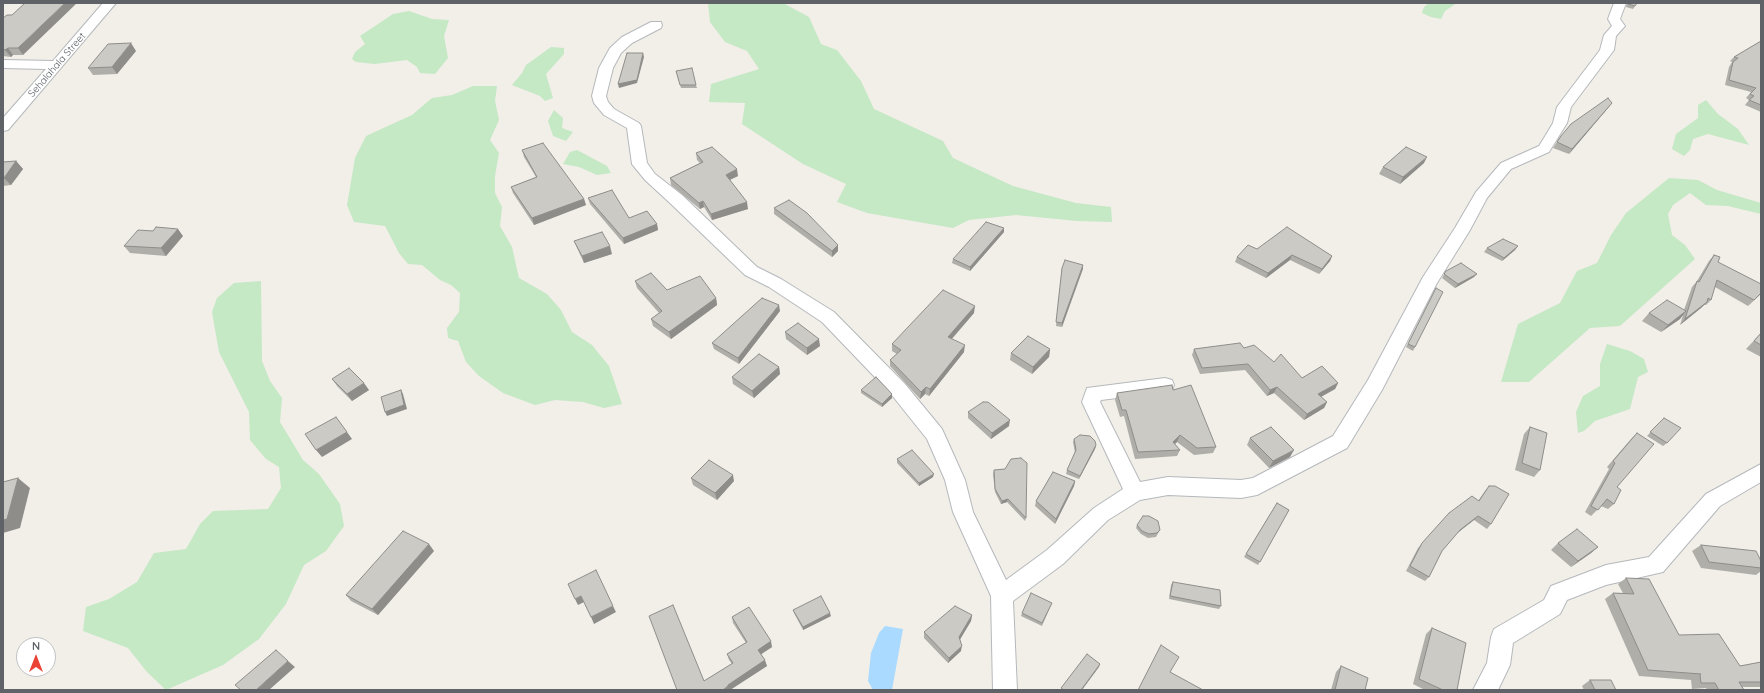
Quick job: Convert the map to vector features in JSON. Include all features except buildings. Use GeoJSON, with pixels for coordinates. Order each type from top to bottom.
{"type":"FeatureCollection","features":[{"type":"Feature","properties":{"kind":"street","name":"Sehalahala Street"},"geometry":{"type":"LineString","coordinates":[[3,127],[110,3]]}},
{"type":"Feature","properties":{"kind":"street"},"geometry":{"type":"LineString","coordinates":[[1002,596],[1055,557],[1101,514],[1135,492],[1168,486],[1200,486],[1241,489],[1257,486],[1340,442],[1375,385],[1429,281],[1462,230],[1481,196],[1506,166],[1544,149],[1551,139],[1560,123],[1564,106],[1607,50],[1610,35],[1619,26],[1614,19],[1620,3]]}},
{"type":"Feature","properties":{"kind":"street"},"geometry":{"type":"LineString","coordinates":[[656,25],[627,40],[615,51],[608,61],[606,68],[599,96],[601,103],[610,112],[634,126],[640,164],[650,177],[676,199],[751,271],[774,283],[828,317],[881,370],[920,414],[935,435],[955,480],[963,512],[1002,596],[1005,690]]}},
{"type":"Feature","properties":{"kind":"street"},"geometry":{"type":"LineString","coordinates":[[3,64],[57,65]]}},
{"type":"Feature","properties":{"kind":"street"},"geometry":{"type":"LineString","coordinates":[[1135,492],[1091,402],[1094,393],[1165,385]]}},
{"type":"Feature","properties":{"kind":"street"},"geometry":{"type":"LineString","coordinates":[[1485,690],[1498,665],[1502,637],[1552,607],[1559,593],[1606,575],[1655,565],[1713,500],[1761,472]]}},
{"type":"Feature","properties":{"kind":"green space"},"geometry":{"type":"Polygon","coordinates":[[[708,3],[783,3],[809,17],[821,44],[837,50],[861,81],[874,109],[943,141],[953,158],[1013,186],[1076,203],[1111,207],[1112,222],[1077,221],[1016,215],[969,220],[953,228],[867,213],[837,202],[846,184],[803,164],[742,124],[745,103],[709,102],[711,84],[759,69],[747,51],[725,42],[710,22],[708,3]]]}},
{"type":"Feature","properties":{"kind":"green space"},"geometry":{"type":"Polygon","coordinates":[[[1429,3],[1457,3],[1445,11],[1441,19],[1422,13],[1424,7],[1429,3]]]}},
{"type":"Feature","properties":{"kind":"green space"},"geometry":{"type":"Polygon","coordinates":[[[409,11],[432,19],[449,20],[444,36],[448,58],[435,74],[420,73],[417,67],[407,60],[375,64],[356,62],[352,59],[355,52],[365,44],[360,36],[393,14],[409,11]]]}},
{"type":"Feature","properties":{"kind":"green space"},"geometry":{"type":"Polygon","coordinates":[[[551,47],[564,48],[564,54],[546,74],[553,98],[545,101],[540,96],[512,85],[522,73],[526,65],[551,47]]]}},
{"type":"Feature","properties":{"kind":"green space"},"geometry":{"type":"Polygon","coordinates":[[[473,86],[497,86],[495,101],[499,120],[490,140],[499,153],[495,176],[495,193],[502,207],[500,226],[512,247],[519,278],[547,294],[561,310],[572,332],[592,345],[609,366],[622,404],[604,408],[583,402],[555,400],[535,405],[503,393],[479,376],[466,362],[458,341],[448,338],[447,328],[459,312],[460,293],[451,285],[440,280],[422,265],[408,264],[399,253],[385,226],[354,222],[347,205],[355,158],[366,136],[412,115],[432,98],[452,95],[473,86]]]}},
{"type":"Feature","properties":{"kind":"green space"},"geometry":{"type":"Polygon","coordinates":[[[1706,100],[1718,114],[1738,129],[1749,145],[1708,134],[1693,139],[1690,150],[1684,156],[1672,149],[1676,134],[1698,118],[1698,105],[1706,100]]]}},
{"type":"Feature","properties":{"kind":"green space"},"geometry":{"type":"Polygon","coordinates":[[[554,110],[563,118],[562,128],[573,132],[566,141],[553,136],[548,121],[554,110]]]}},
{"type":"Feature","properties":{"kind":"green space"},"geometry":{"type":"Polygon","coordinates":[[[577,150],[607,166],[611,173],[597,175],[579,167],[563,164],[570,152],[577,150]]]}},
{"type":"Feature","properties":{"kind":"green space"},"geometry":{"type":"Polygon","coordinates":[[[1669,178],[1698,180],[1717,190],[1761,203],[1761,214],[1728,206],[1706,205],[1690,193],[1673,205],[1668,214],[1672,235],[1685,245],[1695,259],[1620,326],[1590,328],[1529,382],[1501,382],[1518,324],[1560,303],[1577,271],[1597,263],[1611,235],[1626,213],[1669,178]]]}},
{"type":"Feature","properties":{"kind":"green space"},"geometry":{"type":"Polygon","coordinates":[[[261,281],[262,361],[270,381],[282,398],[280,422],[303,460],[319,474],[340,504],[344,526],[326,551],[304,565],[286,604],[259,639],[223,665],[166,690],[147,672],[128,648],[83,631],[86,607],[109,599],[137,582],[154,553],[186,549],[200,524],[213,511],[268,509],[281,488],[279,467],[266,459],[250,440],[249,412],[219,352],[212,312],[217,298],[234,283],[261,281]]]}},
{"type":"Feature","properties":{"kind":"green space"},"geometry":{"type":"Polygon","coordinates":[[[1607,344],[1630,351],[1644,359],[1648,372],[1638,377],[1630,409],[1595,421],[1584,431],[1578,433],[1576,412],[1583,396],[1600,386],[1600,364],[1607,344]]]}},
{"type":"Feature","properties":{"kind":"water"},"geometry":{"type":"Polygon","coordinates":[[[885,626],[903,629],[892,690],[873,690],[868,681],[871,653],[879,633],[885,626]]]}}]}
